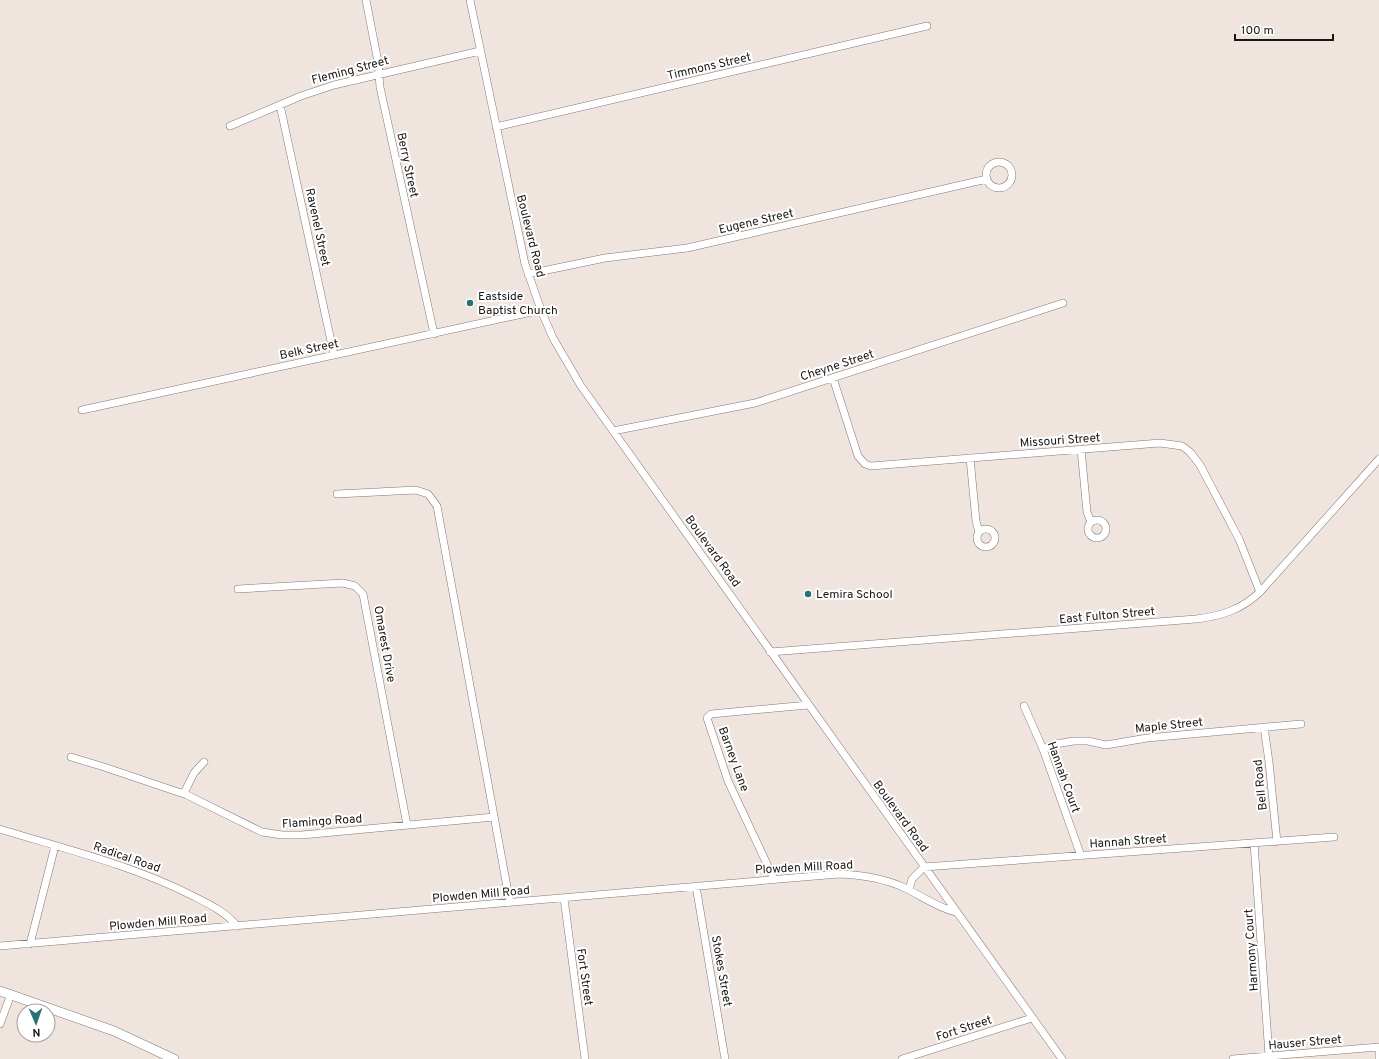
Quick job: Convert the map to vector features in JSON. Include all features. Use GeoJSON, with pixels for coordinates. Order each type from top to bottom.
{"type":"FeatureCollection","features":[{"type":"Feature","properties":{"kind":"main road"},"geometry":{"type":"LineString","coordinates":[[0,991],[114,1031],[174,1059]]}},
{"type":"Feature","properties":{"kind":"street","name":"Berry Street"},"geometry":{"type":"LineString","coordinates":[[366,0],[380,87],[434,334]]}},
{"type":"Feature","properties":{"kind":"street","name":"Boulevard Road"},"geometry":{"type":"LineString","coordinates":[[470,0],[519,240],[528,274],[541,310],[567,364],[770,652],[1062,1059]]}},
{"type":"Feature","properties":{"kind":"street","name":"Timmons Street"},"geometry":{"type":"LineString","coordinates":[[496,127],[927,26]]}},
{"type":"Feature","properties":{"kind":"street","name":"Fleming Street"},"geometry":{"type":"LineString","coordinates":[[230,126],[318,89],[480,51]]}},
{"type":"Feature","properties":{"kind":"street","name":"Ravenel Street"},"geometry":{"type":"LineString","coordinates":[[280,105],[334,354]]}},
{"type":"Feature","properties":{"kind":"street","name":"Eugene Street"},"geometry":{"type":"LineString","coordinates":[[528,274],[605,258],[688,248],[987,179]]}},
{"type":"Feature","properties":{"kind":"street","name":"Cheyne Street"},"geometry":{"type":"LineString","coordinates":[[613,431],[755,403],[1063,303]]}},
{"type":"Feature","properties":{"kind":"street","name":"Belk Street"},"geometry":{"type":"LineString","coordinates":[[82,410],[541,310]]}},
{"type":"Feature","properties":{"kind":"street","name":"Missouri Street"},"geometry":{"type":"LineString","coordinates":[[832,378],[856,452],[860,460],[865,464],[874,466],[1166,443],[1182,446],[1190,452],[1200,465],[1215,490],[1239,539],[1260,592]]}},
{"type":"Feature","properties":{"kind":"street"},"geometry":{"type":"LineString","coordinates":[[1081,449],[1087,512],[1091,522]]}},
{"type":"Feature","properties":{"kind":"street"},"geometry":{"type":"LineString","coordinates":[[970,458],[976,521],[979,532]]}},
{"type":"Feature","properties":{"kind":"street","name":"East Fulton Street"},"geometry":{"type":"LineString","coordinates":[[770,652],[1210,618],[1238,609],[1260,592],[1379,459]]}},
{"type":"Feature","properties":{"kind":"street"},"geometry":{"type":"LineString","coordinates":[[337,494],[416,490],[428,494],[436,503],[510,903]]}},
{"type":"Feature","properties":{"kind":"street","name":"Omarest Drive"},"geometry":{"type":"LineString","coordinates":[[238,589],[343,583],[355,586],[363,594],[406,825]]}},
{"type":"Feature","properties":{"kind":"street","name":"Barney Lane"},"geometry":{"type":"LineString","coordinates":[[774,879],[728,781],[707,718],[711,714],[808,705]]}},
{"type":"Feature","properties":{"kind":"street","name":"Hannah Court"},"geometry":{"type":"LineString","coordinates":[[1024,706],[1043,749],[1081,856]]}},
{"type":"Feature","properties":{"kind":"street","name":"Maple Street"},"geometry":{"type":"LineString","coordinates":[[1043,749],[1055,744],[1074,741],[1088,741],[1106,745],[1147,738],[1301,724]]}},
{"type":"Feature","properties":{"kind":"street","name":"Bell Road"},"geometry":{"type":"LineString","coordinates":[[1264,727],[1270,769],[1277,842]]}},
{"type":"Feature","properties":{"kind":"street","name":"Flamingo Road"},"geometry":{"type":"LineString","coordinates":[[71,757],[184,793],[229,814],[253,829],[275,835],[302,834],[494,817]]}},
{"type":"Feature","properties":{"kind":"street"},"geometry":{"type":"LineString","coordinates":[[184,793],[194,773],[204,762]]}},
{"type":"Feature","properties":{"kind":"street","name":"Radical Road"},"geometry":{"type":"LineString","coordinates":[[0,830],[116,864],[166,882],[228,916],[238,926]]}},
{"type":"Feature","properties":{"kind":"street","name":"Hannah Street"},"geometry":{"type":"LineString","coordinates":[[924,867],[1334,837]]}},
{"type":"Feature","properties":{"kind":"street","name":"Harmony Court"},"geometry":{"type":"LineString","coordinates":[[1254,843],[1269,1056]]}},
{"type":"Feature","properties":{"kind":"street"},"geometry":{"type":"LineString","coordinates":[[30,944],[55,846]]}},
{"type":"Feature","properties":{"kind":"street"},"geometry":{"type":"LineString","coordinates":[[909,890],[912,879],[924,867]]}},
{"type":"Feature","properties":{"kind":"street","name":"Plowden Mill Road"},"geometry":{"type":"LineString","coordinates":[[0,946],[774,879],[855,874],[878,878],[909,890],[945,910],[956,912]]}},
{"type":"Feature","properties":{"kind":"street","name":"Stokes Street"},"geometry":{"type":"LineString","coordinates":[[696,886],[725,1059]]}},
{"type":"Feature","properties":{"kind":"street","name":"Fort Street"},"geometry":{"type":"LineString","coordinates":[[564,898],[585,1059]]}},
{"type":"Feature","properties":{"kind":"street"},"geometry":{"type":"LineString","coordinates":[[0,1024],[11,994]]}},
{"type":"Feature","properties":{"kind":"street","name":"Fort Street"},"geometry":{"type":"LineString","coordinates":[[902,1059],[1032,1018]]}},
{"type":"Feature","properties":{"kind":"street"},"geometry":{"type":"LineString","coordinates":[[1379,1047],[1379,1059]]}},
{"type":"Feature","properties":{"kind":"street","name":"Hauser Street"},"geometry":{"type":"LineString","coordinates":[[1233,1059],[1379,1047]]}},
{"type":"Feature","properties":{"kind":"place","name":"Eastside Baptist Church"},"geometry":{"type":"Point","coordinates":[470,303]}},
{"type":"Feature","properties":{"kind":"place","name":"Lemira School"},"geometry":{"type":"Point","coordinates":[808,594]}}]}
